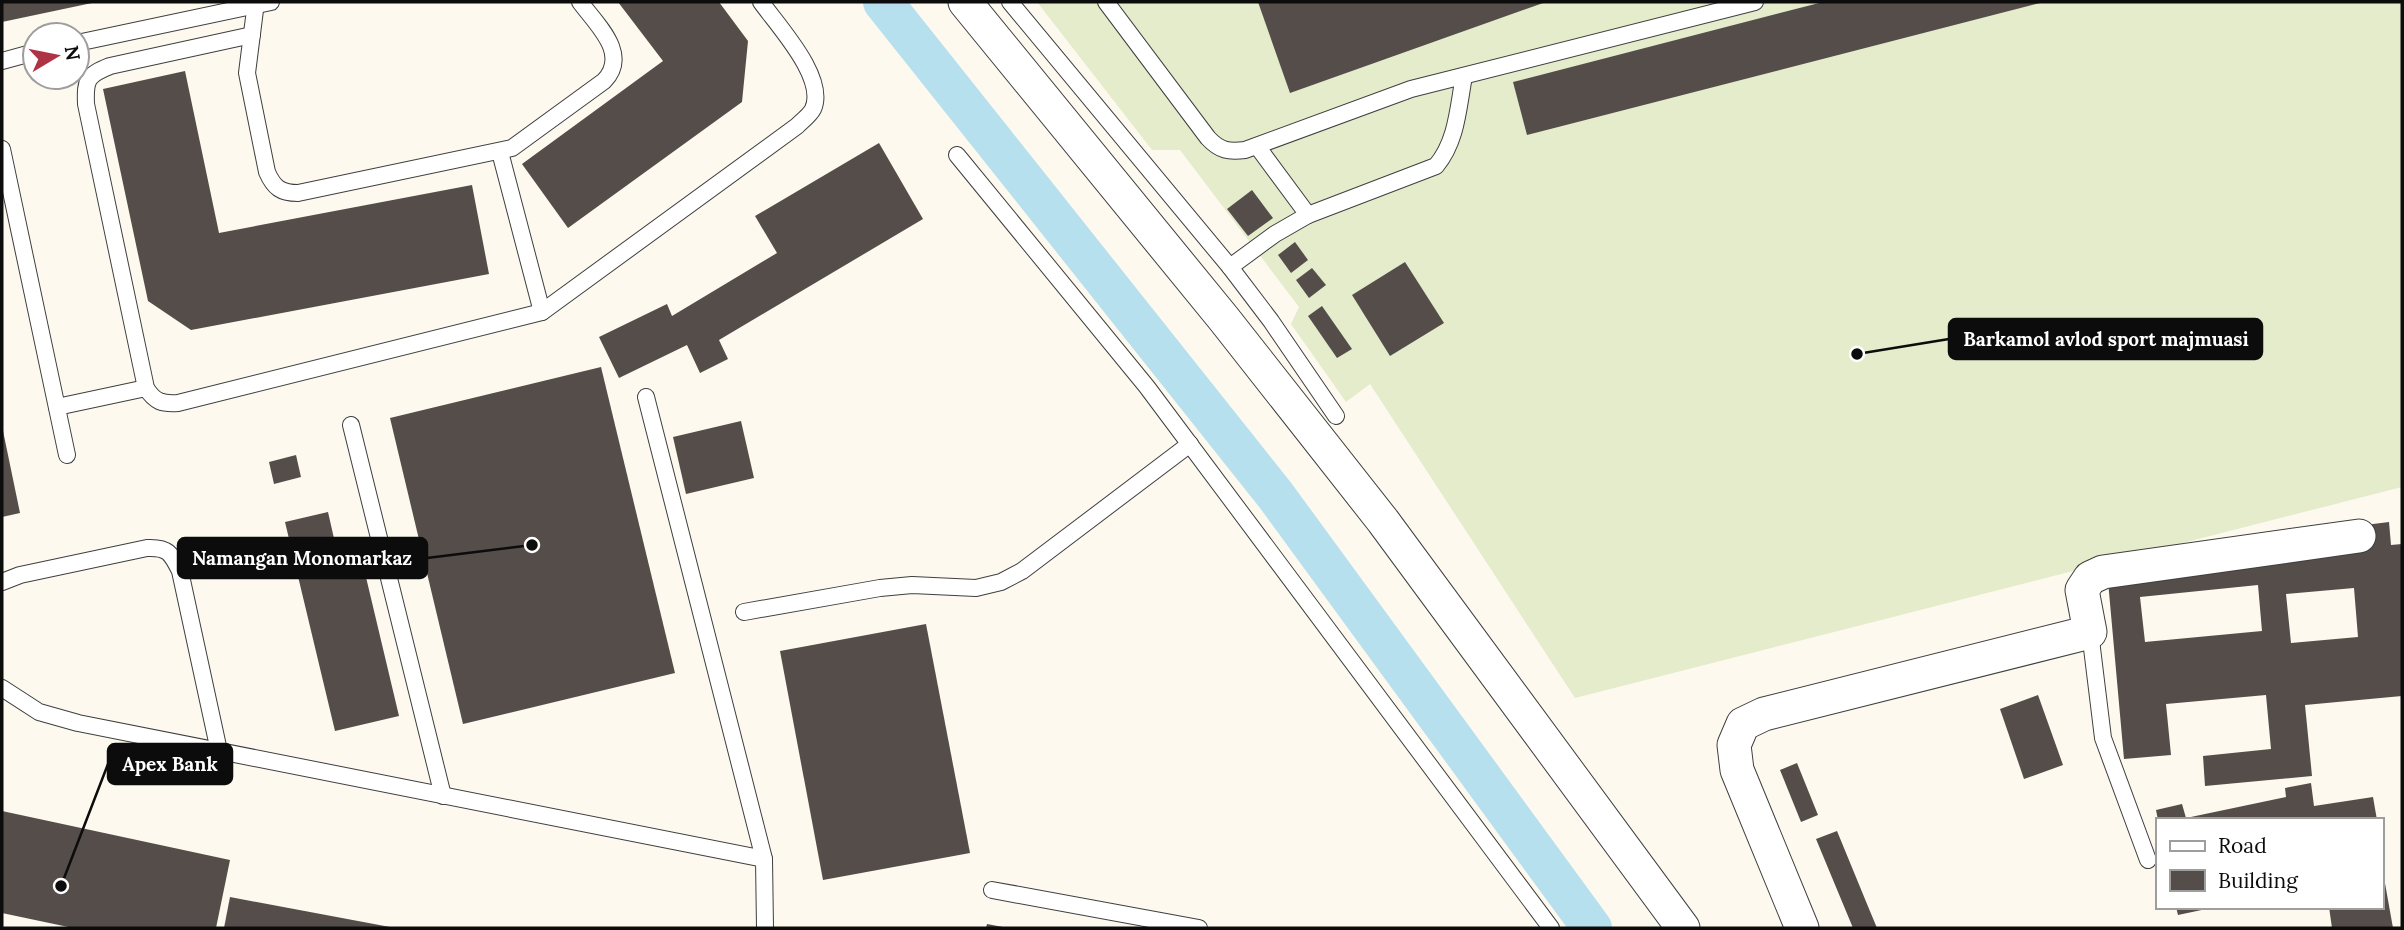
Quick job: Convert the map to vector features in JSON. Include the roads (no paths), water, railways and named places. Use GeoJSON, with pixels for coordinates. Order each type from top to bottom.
{"type":"FeatureCollection","features":[{"type":"Feature","properties":{"kind":"street"},"geometry":{"type":"LineString","coordinates":[[965,2],[1215,308],[1374,511],[1683,928]]}},
{"type":"Feature","properties":{"kind":"street"},"geometry":{"type":"LineString","coordinates":[[1802,928],[1737,770],[1734,745],[1743,724],[1764,715],[2090,632],[2082,590],[2090,579],[2103,572],[2358,536]]}},
{"type":"Feature","properties":{"kind":"lane"},"geometry":{"type":"LineString","coordinates":[[91,40],[261,3],[252,36],[247,73],[267,172],[273,185],[284,193],[298,193],[512,148],[614,72],[616,59],[612,46],[580,2]]}},
{"type":"Feature","properties":{"kind":"lane"},"geometry":{"type":"LineString","coordinates":[[252,36],[110,66],[94,72],[85,85],[86,104],[146,388],[153,399],[164,404],[178,403],[542,312],[797,126],[813,109],[815,86],[806,64],[761,2]]}},
{"type":"Feature","properties":{"kind":"lane"},"geometry":{"type":"LineString","coordinates":[[1010,2],[1230,267],[1271,321],[1336,416]]}},
{"type":"Feature","properties":{"kind":"lane"},"geometry":{"type":"LineString","coordinates":[[1106,2],[1217,147],[1230,152],[1256,146],[1411,89],[1755,2]]}},
{"type":"Feature","properties":{"kind":"lane"},"geometry":{"type":"LineString","coordinates":[[2,61],[21,56]]}},
{"type":"Feature","properties":{"kind":"lane"},"geometry":{"type":"LineString","coordinates":[[1230,267],[1275,234],[1308,215],[1436,166],[1447,153],[1453,137],[1464,76]]}},
{"type":"Feature","properties":{"kind":"lane"},"geometry":{"type":"LineString","coordinates":[[1256,146],[1308,215]]}},
{"type":"Feature","properties":{"kind":"lane"},"geometry":{"type":"LineString","coordinates":[[2,149],[67,455]]}},
{"type":"Feature","properties":{"kind":"lane"},"geometry":{"type":"LineString","coordinates":[[500,152],[542,312]]}},
{"type":"Feature","properties":{"kind":"lane"},"geometry":{"type":"LineString","coordinates":[[957,155],[1147,387],[1551,928]]}},
{"type":"Feature","properties":{"kind":"lane"},"geometry":{"type":"LineString","coordinates":[[57,407],[146,388]]}},
{"type":"Feature","properties":{"kind":"lane"},"geometry":{"type":"LineString","coordinates":[[646,397],[764,859],[765,928]]}},
{"type":"Feature","properties":{"kind":"lane"},"geometry":{"type":"LineString","coordinates":[[351,425],[443,796]]}},
{"type":"Feature","properties":{"kind":"lane"},"geometry":{"type":"LineString","coordinates":[[744,612],[880,588],[912,585],[976,588],[1001,582],[1022,571],[1190,444]]}},
{"type":"Feature","properties":{"kind":"lane"},"geometry":{"type":"LineString","coordinates":[[2,582],[20,575],[147,548],[160,547],[172,554],[180,571],[219,751]]}},
{"type":"Feature","properties":{"kind":"lane"},"geometry":{"type":"LineString","coordinates":[[2090,632],[2103,738],[2148,860]]}},
{"type":"Feature","properties":{"kind":"lane"},"geometry":{"type":"LineString","coordinates":[[2,688],[39,712],[78,723],[764,859]]}},
{"type":"Feature","properties":{"kind":"lane"},"geometry":{"type":"LineString","coordinates":[[992,890],[1199,928]]}},
{"type":"Feature","properties":{"kind":"waterway"},"geometry":{"type":"LineString","coordinates":[[883,2],[1276,496],[1592,928]]}},
{"type":"Feature","properties":{"kind":"place","name":"Barkamol avlod sport majmuasi"},"geometry":{"type":"Point","coordinates":[1857,354]}},
{"type":"Feature","properties":{"kind":"place","name":"Namangan Monomarkaz"},"geometry":{"type":"Point","coordinates":[532,545]}},
{"type":"Feature","properties":{"kind":"place","name":"Apex Bank"},"geometry":{"type":"Point","coordinates":[61,886]}}]}
